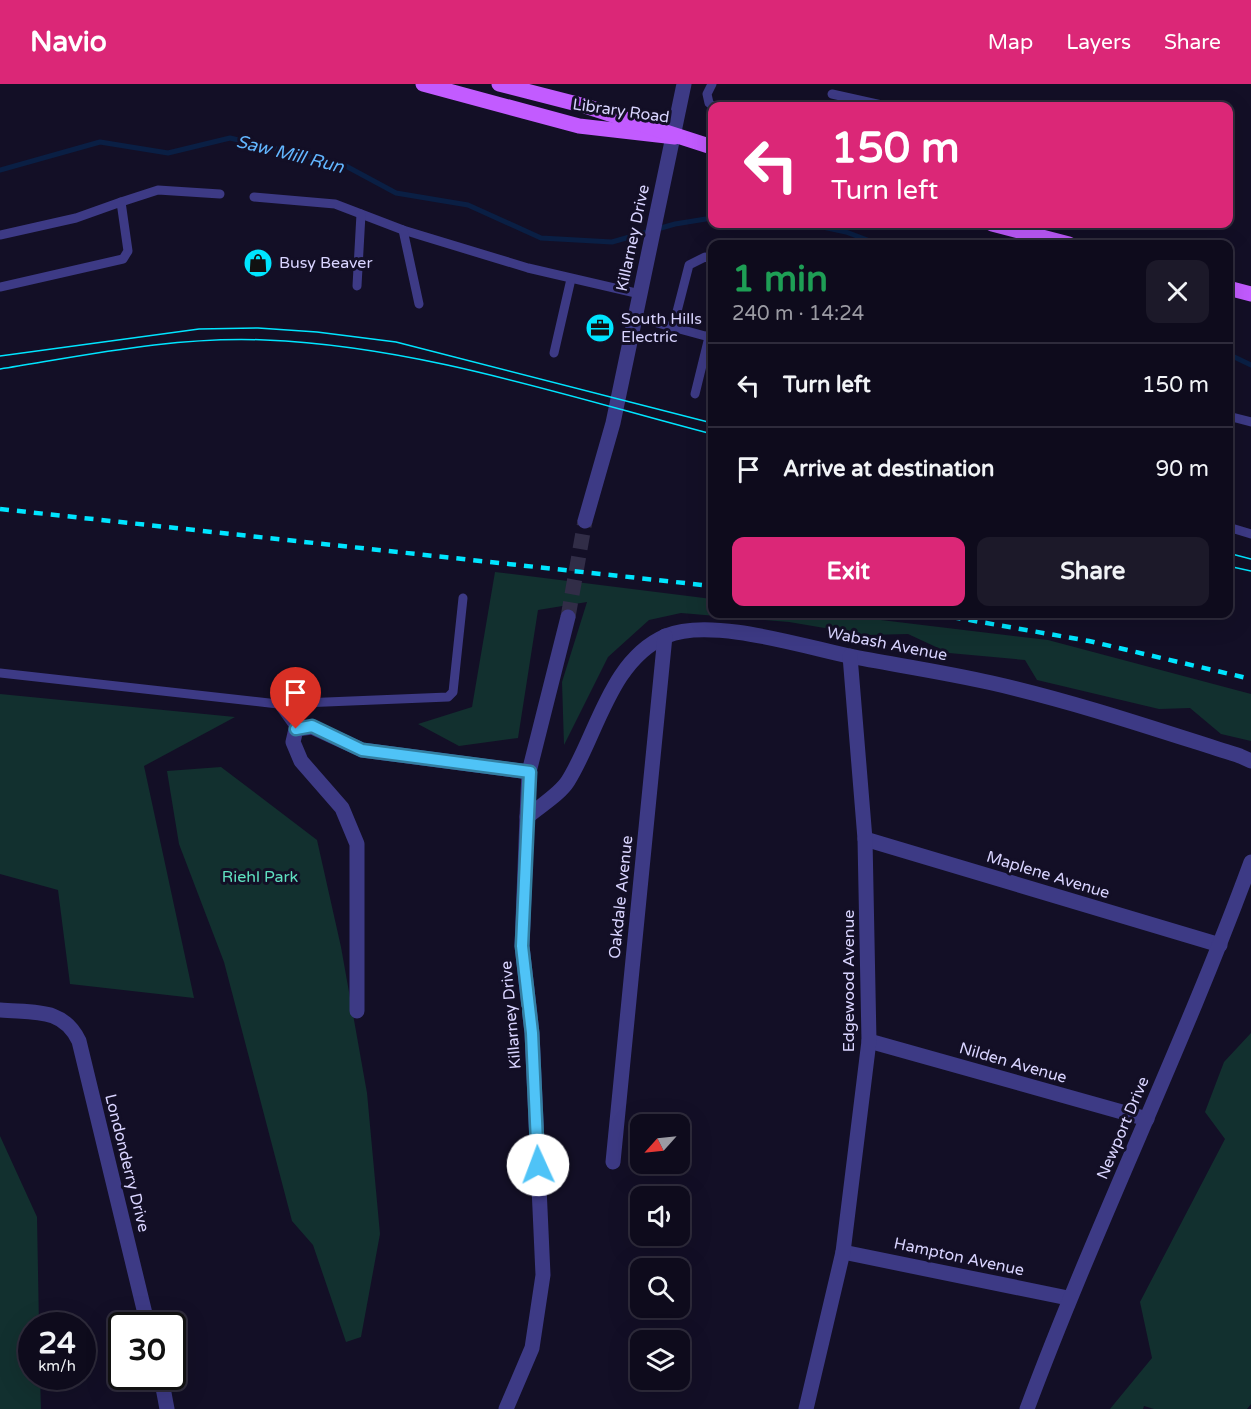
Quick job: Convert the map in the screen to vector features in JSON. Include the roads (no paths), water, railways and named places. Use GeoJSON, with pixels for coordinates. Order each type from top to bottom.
{"type":"FeatureCollection","features":[{"type":"Feature","properties":{"kind":"main road","name":"Library Road"},"geometry":{"type":"LineString","coordinates":[[423,84],[579,126],[675,137]]}},
{"type":"Feature","properties":{"kind":"main road","name":"Library Road"},"geometry":{"type":"LineString","coordinates":[[499,84],[585,106],[708,146]]}},
{"type":"Feature","properties":{"kind":"main road"},"geometry":{"type":"LineString","coordinates":[[1007,228],[1054,240]]}},
{"type":"Feature","properties":{"kind":"main road"},"geometry":{"type":"LineString","coordinates":[[1233,289],[1251,294]]}},
{"type":"Feature","properties":{"kind":"street","name":"Killarney Drive"},"geometry":{"type":"LineString","coordinates":[[585,521],[613,423],[654,220],[675,137],[684,84]]}},
{"type":"Feature","properties":{"kind":"street","name":"Killarney Drive"},"geometry":{"type":"LineString","coordinates":[[506,1409],[532,1348],[543,1275],[532,1033],[522,946],[530,772],[568,617]]}},
{"type":"Feature","properties":{"kind":"street","name":"Wabash Avenue"},"geometry":{"type":"LineString","coordinates":[[527,817],[567,783],[604,704],[622,676],[642,654],[665,636],[694,630],[752,634],[850,656],[992,682],[1093,710],[1251,761]]}},
{"type":"Feature","properties":{"kind":"street","name":"Oakdale Avenue"},"geometry":{"type":"LineString","coordinates":[[613,1162],[665,636]]}},
{"type":"Feature","properties":{"kind":"street","name":"Edgewood Avenue"},"geometry":{"type":"LineString","coordinates":[[806,1409],[843,1252],[869,1041],[866,839],[850,656]]}},
{"type":"Feature","properties":{"kind":"street"},"geometry":{"type":"LineString","coordinates":[[357,1011],[357,844],[342,808],[301,761],[293,742],[296,729],[312,726],[362,750],[530,772]]}},
{"type":"Feature","properties":{"kind":"street","name":"Maplene Avenue"},"geometry":{"type":"LineString","coordinates":[[866,839],[1220,945]]}},
{"type":"Feature","properties":{"kind":"street","name":"Newport Drive"},"geometry":{"type":"LineString","coordinates":[[1027,1409],[1068,1298],[1147,1119],[1220,945],[1251,862]]}},
{"type":"Feature","properties":{"kind":"street","name":"Londonderry Drive"},"geometry":{"type":"LineString","coordinates":[[0,1010],[58,1016],[72,1026],[79,1041],[145,1312]]}},
{"type":"Feature","properties":{"kind":"street","name":"Nilden Avenue"},"geometry":{"type":"LineString","coordinates":[[869,1041],[1147,1119]]}},
{"type":"Feature","properties":{"kind":"street","name":"Hampton Avenue"},"geometry":{"type":"LineString","coordinates":[[843,1252],[1068,1298]]}},
{"type":"Feature","properties":{"kind":"street"},"geometry":{"type":"LineString","coordinates":[[163,1390],[167,1409]]}},
{"type":"Feature","properties":{"kind":"lane"},"geometry":{"type":"LineString","coordinates":[[708,103],[706,94],[712,84]]}},
{"type":"Feature","properties":{"kind":"lane"},"geometry":{"type":"LineString","coordinates":[[832,94],[853,102]]}},
{"type":"Feature","properties":{"kind":"lane"},"geometry":{"type":"LineString","coordinates":[[0,235],[76,218],[158,190],[220,194]]}},
{"type":"Feature","properties":{"kind":"lane"},"geometry":{"type":"LineString","coordinates":[[254,197],[335,204],[403,230],[571,279],[640,294]]}},
{"type":"Feature","properties":{"kind":"lane"},"geometry":{"type":"LineString","coordinates":[[0,287],[123,259],[128,251],[121,202]]}},
{"type":"Feature","properties":{"kind":"lane"},"geometry":{"type":"LineString","coordinates":[[357,286],[361,214]]}},
{"type":"Feature","properties":{"kind":"lane"},"geometry":{"type":"LineString","coordinates":[[403,230],[419,304]]}},
{"type":"Feature","properties":{"kind":"lane"},"geometry":{"type":"LineString","coordinates":[[673,327],[689,265],[705,257],[708,258]]}},
{"type":"Feature","properties":{"kind":"lane"},"geometry":{"type":"LineString","coordinates":[[554,353],[571,279]]}},
{"type":"Feature","properties":{"kind":"lane"},"geometry":{"type":"LineString","coordinates":[[635,317],[708,336]]}},
{"type":"Feature","properties":{"kind":"lane"},"geometry":{"type":"LineString","coordinates":[[695,394],[708,345]]}},
{"type":"Feature","properties":{"kind":"lane"},"geometry":{"type":"LineString","coordinates":[[1233,417],[1251,422]]}},
{"type":"Feature","properties":{"kind":"lane"},"geometry":{"type":"LineString","coordinates":[[1233,529],[1251,534]]}},
{"type":"Feature","properties":{"kind":"lane"},"geometry":{"type":"LineString","coordinates":[[0,674],[278,704],[448,697],[453,692],[463,598]]}},
{"type":"Feature","properties":{"kind":"lane"},"geometry":{"type":"LineString","coordinates":[[278,704],[296,729]]}},
{"type":"Feature","properties":{"kind":"waterway","name":"Saw Mill Run"},"geometry":{"type":"LineString","coordinates":[[0,170],[100,142],[168,153],[230,138],[344,165],[396,193],[468,205],[541,238],[612,242],[675,224],[708,219]]}},
{"type":"Feature","properties":{"kind":"waterway","name":"Saw Mill Run"},"geometry":{"type":"LineString","coordinates":[[828,228],[867,240]]}},
{"type":"Feature","properties":{"kind":"waterway","name":"Saw Mill Run"},"geometry":{"type":"LineString","coordinates":[[1233,356],[1251,365]]}},
{"type":"Feature","properties":{"kind":"tunnel"},"geometry":{"type":"LineString","coordinates":[[568,617],[585,521]]}},
{"type":"Feature","properties":{"kind":"tram line"},"geometry":{"type":"LineString","coordinates":[[0,356],[199,329],[258,328],[317,332],[396,342],[708,422]]}},
{"type":"Feature","properties":{"kind":"tram line"},"geometry":{"type":"LineString","coordinates":[[0,369],[132,348],[199,341],[265,340],[322,344],[435,362],[708,433]]}},
{"type":"Feature","properties":{"kind":"tram line"},"geometry":{"type":"LineString","coordinates":[[1233,554],[1251,559]]}},
{"type":"Feature","properties":{"kind":"tram line"},"geometry":{"type":"LineString","coordinates":[[1233,567],[1251,571]]}},
{"type":"Feature","properties":{"kind":"railway"},"geometry":{"type":"LineString","coordinates":[[0,509],[708,586]]}},
{"type":"Feature","properties":{"kind":"railway"},"geometry":{"type":"LineString","coordinates":[[958,618],[1089,641],[1251,679]]}},
{"type":"Feature","properties":{"kind":"place","name":"Busy Beaver"},"geometry":{"type":"Point","coordinates":[258,263]}},
{"type":"Feature","properties":{"kind":"place","name":"South Hills Electric"},"geometry":{"type":"Point","coordinates":[600,328]}},
{"type":"Feature","properties":{"kind":"park label","name":"Riehl Park"},"geometry":{"type":"Point","coordinates":[260,877]}}]}
